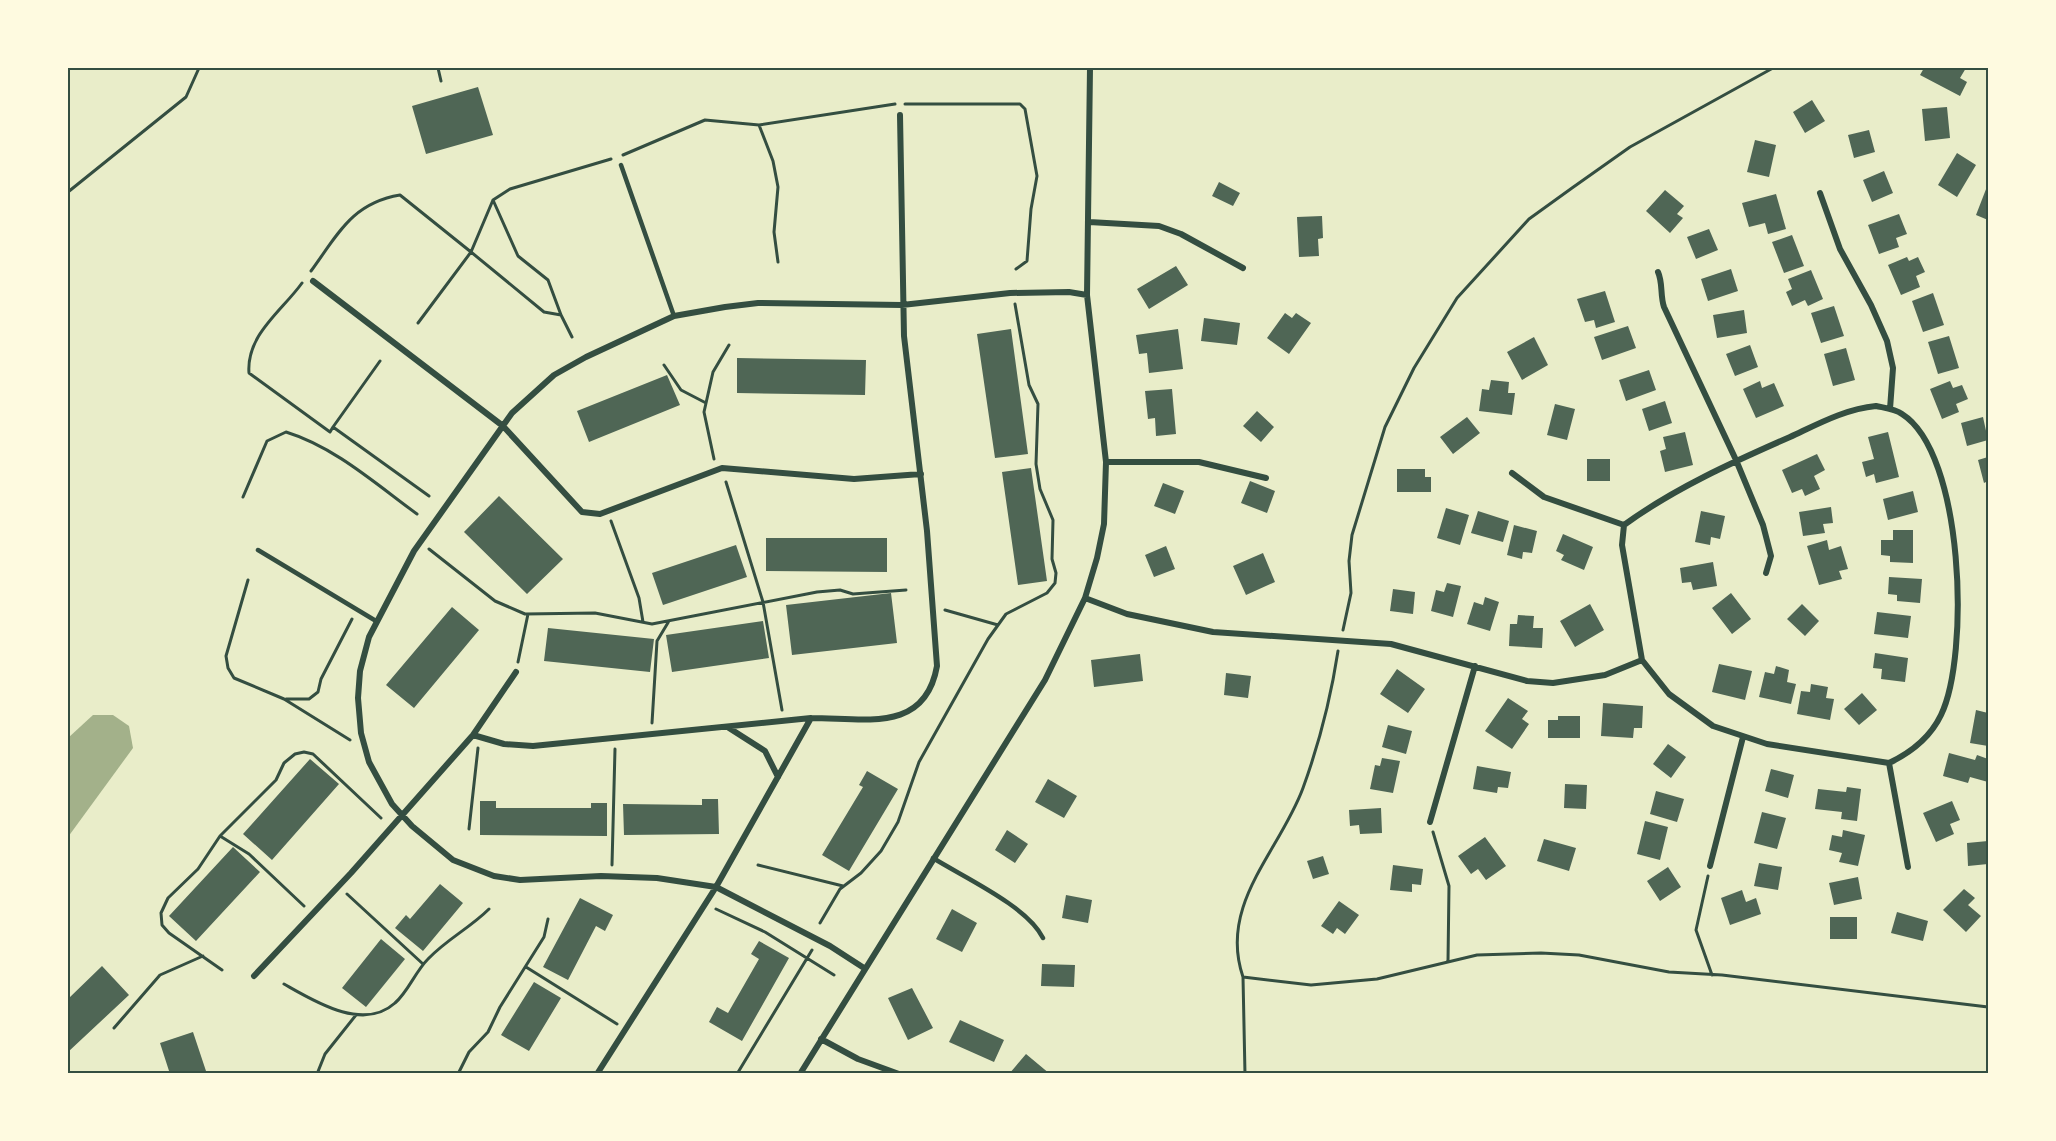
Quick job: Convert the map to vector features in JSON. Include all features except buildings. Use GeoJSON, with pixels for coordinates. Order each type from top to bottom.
{"type":"FeatureCollection","features":[{"type":"Feature","properties":{"kind":"street"},"geometry":{"type":"LineString","coordinates":[[800,1074],[1045,680],[1085,598],[1104,524],[1106,462],[1087,295],[1090,68]]}},
{"type":"Feature","properties":{"kind":"street"},"geometry":{"type":"LineString","coordinates":[[476,736],[504,744],[533,746],[651,736],[811,718],[885,719],[909,711],[924,702],[934,683],[937,666],[921,474],[903,305],[900,115]]}},
{"type":"Feature","properties":{"kind":"street"},"geometry":{"type":"LineString","coordinates":[[1820,193],[1840,249],[1871,305],[1887,341],[1893,368],[1890,409]]}},
{"type":"Feature","properties":{"kind":"street"},"geometry":{"type":"LineString","coordinates":[[1089,222],[1159,226],[1181,234],[1243,268]]}},
{"type":"Feature","properties":{"kind":"street"},"geometry":{"type":"LineString","coordinates":[[1659,272],[1660,294],[1664,307],[1736,460],[1767,539],[1771,556],[1766,573]]}},
{"type":"Feature","properties":{"kind":"street"},"geometry":{"type":"LineString","coordinates":[[314,281],[503,426],[582,512],[600,514],[722,468],[854,479],[921,474]]}},
{"type":"Feature","properties":{"kind":"street"},"geometry":{"type":"LineString","coordinates":[[864,968],[830,946],[716,887],[657,878],[612,876],[556,880],[494,876],[453,860],[402,816],[381,785],[366,750],[358,698],[360,671],[376,621],[420,542],[503,426],[530,395],[554,375],[674,316],[758,303],[903,305],[1013,293],[1069,292],[1087,295]]}},
{"type":"Feature","properties":{"kind":"street"},"geometry":{"type":"LineString","coordinates":[[1876,406],[1902,414],[1916,426],[1931,447],[1940,471],[1956,548],[1958,602],[1954,659],[1949,693],[1942,714],[1924,741],[1889,763],[1767,744],[1713,726],[1692,713],[1669,694],[1642,660],[1622,545],[1624,525],[1642,512],[1736,460],[1858,408],[1876,406]]}},
{"type":"Feature","properties":{"kind":"street"},"geometry":{"type":"LineString","coordinates":[[1106,462],[1199,462],[1266,478]]}},
{"type":"Feature","properties":{"kind":"street"},"geometry":{"type":"LineString","coordinates":[[1512,473],[1544,497],[1624,525]]}},
{"type":"Feature","properties":{"kind":"street"},"geometry":{"type":"LineString","coordinates":[[1085,598],[1127,614],[1213,632],[1392,644],[1527,681],[1553,682],[1605,675],[1642,660]]}},
{"type":"Feature","properties":{"kind":"street"},"geometry":{"type":"LineString","coordinates":[[1430,822],[1475,666]]}},
{"type":"Feature","properties":{"kind":"street"},"geometry":{"type":"LineString","coordinates":[[254,976],[476,736],[516,672]]}},
{"type":"Feature","properties":{"kind":"street"},"geometry":{"type":"LineString","coordinates":[[597,1074],[716,887],[811,718]]}},
{"type":"Feature","properties":{"kind":"street"},"geometry":{"type":"LineString","coordinates":[[729,728],[765,751],[778,777]]}},
{"type":"Feature","properties":{"kind":"street"},"geometry":{"type":"LineString","coordinates":[[1710,866],[1743,736]]}},
{"type":"Feature","properties":{"kind":"street"},"geometry":{"type":"LineString","coordinates":[[1889,763],[1908,867]]}},
{"type":"Feature","properties":{"kind":"street"},"geometry":{"type":"LineString","coordinates":[[821,1039],[858,1059],[898,1074]]}},
{"type":"Feature","properties":{"kind":"lane"},"geometry":{"type":"LineString","coordinates":[[621,165],[674,316]]}},
{"type":"Feature","properties":{"kind":"lane"},"geometry":{"type":"LineString","coordinates":[[258,550],[376,621]]}},
{"type":"Feature","properties":{"kind":"lane"},"geometry":{"type":"LineString","coordinates":[[933,858],[1012,907],[1037,927],[1043,938]]}},
{"type":"Feature","properties":{"kind":"path"},"geometry":{"type":"LineString","coordinates":[[68,192],[186,97],[200,68]]}},
{"type":"Feature","properties":{"kind":"path"},"geometry":{"type":"LineString","coordinates":[[438,68],[441,81]]}},
{"type":"Feature","properties":{"kind":"path"},"geometry":{"type":"LineString","coordinates":[[418,323],[471,252],[493,200],[510,189],[632,152],[705,120],[759,125],[882,104],[1020,104],[1024,109],[1037,176],[1030,209],[1027,261],[1016,269]]}},
{"type":"Feature","properties":{"kind":"path"},"geometry":{"type":"LineString","coordinates":[[759,125],[773,161],[778,187],[774,232],[778,262]]}},
{"type":"Feature","properties":{"kind":"path"},"geometry":{"type":"LineString","coordinates":[[380,361],[330,432],[249,373],[248,362],[256,338],[292,298],[352,215],[384,198],[400,195],[544,312],[561,315]]}},
{"type":"Feature","properties":{"kind":"path"},"geometry":{"type":"LineString","coordinates":[[493,200],[518,256],[548,280],[572,337]]}},
{"type":"Feature","properties":{"kind":"path"},"geometry":{"type":"LineString","coordinates":[[820,922],[843,886],[881,852],[898,822],[919,762],[1006,614],[1047,593],[1055,583],[1056,573],[1052,559],[1053,520],[1040,489],[1036,464],[1038,404],[1029,385],[1013,293]]}},
{"type":"Feature","properties":{"kind":"path"},"geometry":{"type":"LineString","coordinates":[[714,459],[704,412],[713,372],[729,345]]}},
{"type":"Feature","properties":{"kind":"path"},"geometry":{"type":"LineString","coordinates":[[664,365],[681,390],[706,403]]}},
{"type":"Feature","properties":{"kind":"path"},"geometry":{"type":"LineString","coordinates":[[333,427],[429,496]]}},
{"type":"Feature","properties":{"kind":"path"},"geometry":{"type":"LineString","coordinates":[[243,497],[267,441],[286,432],[302,437],[339,458],[417,514]]}},
{"type":"Feature","properties":{"kind":"path"},"geometry":{"type":"LineString","coordinates":[[726,482],[763,602],[784,721]]}},
{"type":"Feature","properties":{"kind":"path"},"geometry":{"type":"LineString","coordinates":[[609,510],[614,536],[639,598],[643,622]]}},
{"type":"Feature","properties":{"kind":"path"},"geometry":{"type":"LineString","coordinates":[[420,542],[495,602],[528,614],[595,612],[652,624],[817,592],[840,591],[853,594],[906,590]]}},
{"type":"Feature","properties":{"kind":"path"},"geometry":{"type":"LineString","coordinates":[[248,580],[226,656],[228,668],[234,678],[284,699],[366,750]]}},
{"type":"Feature","properties":{"kind":"path"},"geometry":{"type":"LineString","coordinates":[[933,606],[998,626]]}},
{"type":"Feature","properties":{"kind":"path"},"geometry":{"type":"LineString","coordinates":[[516,672],[528,614]]}},
{"type":"Feature","properties":{"kind":"path"},"geometry":{"type":"LineString","coordinates":[[284,699],[309,699],[318,692],[321,679],[352,619]]}},
{"type":"Feature","properties":{"kind":"path"},"geometry":{"type":"LineString","coordinates":[[651,736],[657,641],[669,621]]}},
{"type":"Feature","properties":{"kind":"path"},"geometry":{"type":"LineString","coordinates":[[469,829],[476,736]]}},
{"type":"Feature","properties":{"kind":"path"},"geometry":{"type":"LineString","coordinates":[[612,876],[615,738]]}},
{"type":"Feature","properties":{"kind":"path"},"geometry":{"type":"LineString","coordinates":[[222,970],[169,933],[162,925],[161,913],[168,898],[198,869],[220,836],[276,780],[284,763],[295,753],[304,752],[328,767],[381,818]]}},
{"type":"Feature","properties":{"kind":"path"},"geometry":{"type":"LineString","coordinates":[[1430,822],[1449,886],[1448,961]]}},
{"type":"Feature","properties":{"kind":"path"},"geometry":{"type":"LineString","coordinates":[[220,836],[249,854],[312,914]]}},
{"type":"Feature","properties":{"kind":"path"},"geometry":{"type":"LineString","coordinates":[[758,865],[843,886]]}},
{"type":"Feature","properties":{"kind":"path"},"geometry":{"type":"LineString","coordinates":[[1710,866],[1696,930],[1712,975]]}},
{"type":"Feature","properties":{"kind":"path"},"geometry":{"type":"LineString","coordinates":[[338,886],[423,964]]}},
{"type":"Feature","properties":{"kind":"path"},"geometry":{"type":"LineString","coordinates":[[713,907],[765,932],[834,975]]}},
{"type":"Feature","properties":{"kind":"path"},"geometry":{"type":"LineString","coordinates":[[284,984],[312,1000],[356,1014],[378,1014],[396,1003],[423,964],[440,946],[476,922],[489,909]]}},
{"type":"Feature","properties":{"kind":"path"},"geometry":{"type":"LineString","coordinates":[[458,1074],[469,1052],[488,1032],[500,1007],[544,937],[548,919]]}},
{"type":"Feature","properties":{"kind":"path"},"geometry":{"type":"LineString","coordinates":[[737,1074],[815,946]]}},
{"type":"Feature","properties":{"kind":"path"},"geometry":{"type":"LineString","coordinates":[[114,1028],[160,975],[203,956]]}},
{"type":"Feature","properties":{"kind":"path"},"geometry":{"type":"LineString","coordinates":[[526,966],[626,1030]]}},
{"type":"Feature","properties":{"kind":"path"},"geometry":{"type":"LineString","coordinates":[[1243,977],[1245,1074]]}},
{"type":"Feature","properties":{"kind":"path"},"geometry":{"type":"LineString","coordinates":[[317,1074],[325,1054],[356,1014]]}},
{"type":"Feature","properties":{"kind":"shaded area"},"geometry":{"type":"Polygon","coordinates":[[[93,715],[113,715],[129,726],[133,748],[68,837],[68,738],[93,715]]]}}]}
